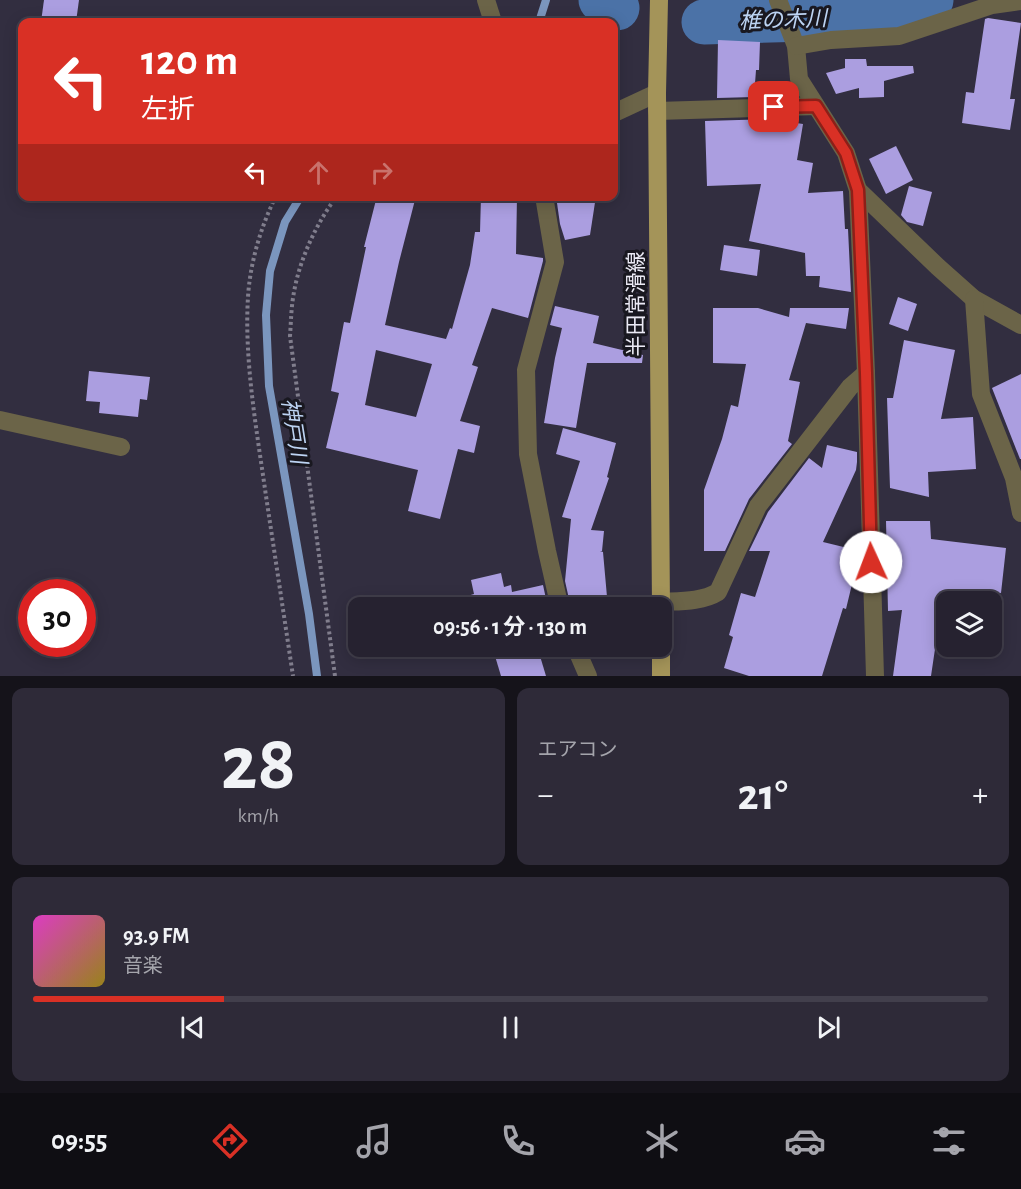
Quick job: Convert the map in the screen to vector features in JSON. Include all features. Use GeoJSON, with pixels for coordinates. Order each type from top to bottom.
{"type":"FeatureCollection","features":[{"type":"Feature","properties":{"kind":"main road","name":"半田常滑線"},"geometry":{"type":"LineString","coordinates":[[659,0],[657,102],[661,597]]}},
{"type":"Feature","properties":{"kind":"main road"},"geometry":{"type":"LineString","coordinates":[[661,657],[661,676]]}},
{"type":"Feature","properties":{"kind":"street"},"geometry":{"type":"LineString","coordinates":[[486,0],[492,18]]}},
{"type":"Feature","properties":{"kind":"street"},"geometry":{"type":"LineString","coordinates":[[796,46],[831,40],[899,36],[992,5],[1021,1]]}},
{"type":"Feature","properties":{"kind":"street"},"geometry":{"type":"LineString","coordinates":[[780,6],[796,46],[799,79],[846,153],[858,190],[875,676]]}},
{"type":"Feature","properties":{"kind":"street"},"geometry":{"type":"LineString","coordinates":[[618,112],[657,102],[816,106]]}},
{"type":"Feature","properties":{"kind":"street"},"geometry":{"type":"LineString","coordinates":[[858,190],[938,267],[974,298],[1021,325]]}},
{"type":"Feature","properties":{"kind":"street"},"geometry":{"type":"LineString","coordinates":[[545,201],[555,262],[526,370],[528,454],[557,597]]}},
{"type":"Feature","properties":{"kind":"street"},"geometry":{"type":"LineString","coordinates":[[974,298],[981,394],[1014,478],[1021,513]]}},
{"type":"Feature","properties":{"kind":"street"},"geometry":{"type":"LineString","coordinates":[[672,603],[711,596],[718,592],[758,506],[850,387],[866,373]]}},
{"type":"Feature","properties":{"kind":"street"},"geometry":{"type":"LineString","coordinates":[[0,420],[121,447]]}},
{"type":"Feature","properties":{"kind":"street"},"geometry":{"type":"LineString","coordinates":[[580,657],[588,676]]}},
{"type":"Feature","properties":{"kind":"path"},"geometry":{"type":"LineString","coordinates":[[274,201],[253,265],[248,296],[248,328],[251,383],[293,676]]}},
{"type":"Feature","properties":{"kind":"path"},"geometry":{"type":"LineString","coordinates":[[333,201],[317,228],[298,272],[290,336],[335,676]]}},
{"type":"Feature","properties":{"kind":"building"},"geometry":{"type":"Polygon","coordinates":[[[44,0],[79,0],[77,18],[42,18],[44,0]]]}},
{"type":"Feature","properties":{"kind":"building"},"geometry":{"type":"Polygon","coordinates":[[[985,19],[1021,23],[1010,99],[1015,99],[1010,130],[962,123],[966,92],[974,93],[985,19]]]}},
{"type":"Feature","properties":{"kind":"building"},"geometry":{"type":"Polygon","coordinates":[[[718,40],[760,42],[759,70],[756,70],[754,97],[717,98],[718,40]]]}},
{"type":"Feature","properties":{"kind":"building"},"geometry":{"type":"Polygon","coordinates":[[[845,59],[866,59],[867,66],[913,66],[914,73],[884,81],[884,97],[859,98],[859,88],[836,94],[826,73],[845,68],[845,59]]]}},
{"type":"Feature","properties":{"kind":"building"},"geometry":{"type":"Polygon","coordinates":[[[771,119],[803,124],[797,160],[813,163],[808,193],[843,191],[845,229],[848,229],[851,292],[819,287],[820,276],[806,276],[805,253],[749,241],[761,184],[707,186],[705,121],[771,119]]]}},
{"type":"Feature","properties":{"kind":"building"},"geometry":{"type":"Polygon","coordinates":[[[896,146],[913,180],[886,194],[869,159],[896,146]]]}},
{"type":"Feature","properties":{"kind":"building"},"geometry":{"type":"Polygon","coordinates":[[[909,186],[932,192],[923,226],[907,222],[901,215],[909,186]]]}},
{"type":"Feature","properties":{"kind":"building"},"geometry":{"type":"Polygon","coordinates":[[[376,201],[415,201],[385,325],[446,339],[450,328],[452,329],[470,265],[475,232],[480,232],[481,201],[517,201],[516,254],[543,258],[528,318],[492,308],[472,365],[478,367],[460,421],[480,426],[474,453],[458,449],[440,519],[408,511],[418,470],[326,448],[339,393],[331,391],[344,322],[350,323],[366,247],[364,247],[376,201]],[[376,350],[365,405],[416,417],[432,364],[376,350]]]}},
{"type":"Feature","properties":{"kind":"building"},"geometry":{"type":"Polygon","coordinates":[[[557,201],[595,201],[590,235],[565,240],[557,201]]]}},
{"type":"Feature","properties":{"kind":"building"},"geometry":{"type":"Polygon","coordinates":[[[724,245],[760,250],[757,276],[720,270],[724,245]]]}},
{"type":"Feature","properties":{"kind":"building"},"geometry":{"type":"Polygon","coordinates":[[[898,297],[917,304],[908,331],[889,324],[898,297]]]}},
{"type":"Feature","properties":{"kind":"building"},"geometry":{"type":"Polygon","coordinates":[[[555,306],[599,316],[593,343],[643,355],[642,363],[587,363],[576,428],[544,423],[562,328],[550,325],[555,306]]]}},
{"type":"Feature","properties":{"kind":"building"},"geometry":{"type":"Polygon","coordinates":[[[713,308],[758,308],[789,317],[790,308],[849,308],[846,329],[806,323],[789,380],[800,382],[788,441],[792,444],[749,499],[725,551],[704,551],[704,490],[731,405],[738,407],[746,364],[713,363],[713,308]]]}},
{"type":"Feature","properties":{"kind":"building"},"geometry":{"type":"Polygon","coordinates":[[[904,340],[955,350],[941,419],[973,417],[976,469],[928,472],[929,497],[890,488],[887,398],[893,398],[904,340]]]}},
{"type":"Feature","properties":{"kind":"building"},"geometry":{"type":"Polygon","coordinates":[[[89,371],[150,377],[147,400],[140,399],[138,417],[99,413],[100,402],[86,401],[89,371]]]}},
{"type":"Feature","properties":{"kind":"building"},"geometry":{"type":"Polygon","coordinates":[[[1021,374],[1021,459],[1020,459],[992,388],[1021,374]]]}},
{"type":"Feature","properties":{"kind":"building"},"geometry":{"type":"Polygon","coordinates":[[[563,428],[616,443],[607,477],[609,478],[591,530],[604,531],[602,551],[600,551],[603,552],[607,597],[569,597],[565,581],[571,519],[562,517],[580,461],[556,454],[563,428]]]}},
{"type":"Feature","properties":{"kind":"building"},"geometry":{"type":"Polygon","coordinates":[[[827,445],[857,452],[857,462],[856,470],[823,542],[860,551],[846,609],[843,608],[822,676],[749,676],[724,668],[733,637],[729,635],[741,593],[755,597],[770,551],[749,551],[768,512],[809,458],[822,468],[827,445]]]}},
{"type":"Feature","properties":{"kind":"building"},"geometry":{"type":"Polygon","coordinates":[[[886,521],[930,521],[931,539],[1006,548],[1001,591],[936,591],[936,649],[931,676],[893,676],[902,610],[888,611],[886,521]]]}},
{"type":"Feature","properties":{"kind":"building"},"geometry":{"type":"Polygon","coordinates":[[[501,573],[504,587],[511,585],[512,592],[543,585],[546,597],[464,597],[474,594],[471,580],[501,573]]]}},
{"type":"Feature","properties":{"kind":"building"},"geometry":{"type":"Polygon","coordinates":[[[495,657],[540,657],[546,676],[501,676],[495,657]]]}},
{"type":"Feature","properties":{"kind":"waterway","name":"神戸川"},"geometry":{"type":"LineString","coordinates":[[540,18],[546,0]]}},
{"type":"Feature","properties":{"kind":"waterway","name":"椎の木川"},"geometry":{"type":"LineString","coordinates":[[601,0],[617,8]]}},
{"type":"Feature","properties":{"kind":"waterway","name":"椎の木川"},"geometry":{"type":"LineString","coordinates":[[704,22],[881,17],[931,0]]}},
{"type":"Feature","properties":{"kind":"waterway","name":"神戸川"},"geometry":{"type":"LineString","coordinates":[[298,201],[285,222],[270,271],[266,315],[269,386],[309,614],[317,676]]}},
{"type":"Feature","properties":{"kind":"route"},"geometry":{"type":"LineString","coordinates":[[774,107],[816,106],[846,153],[858,190],[871,562]]}}]}
